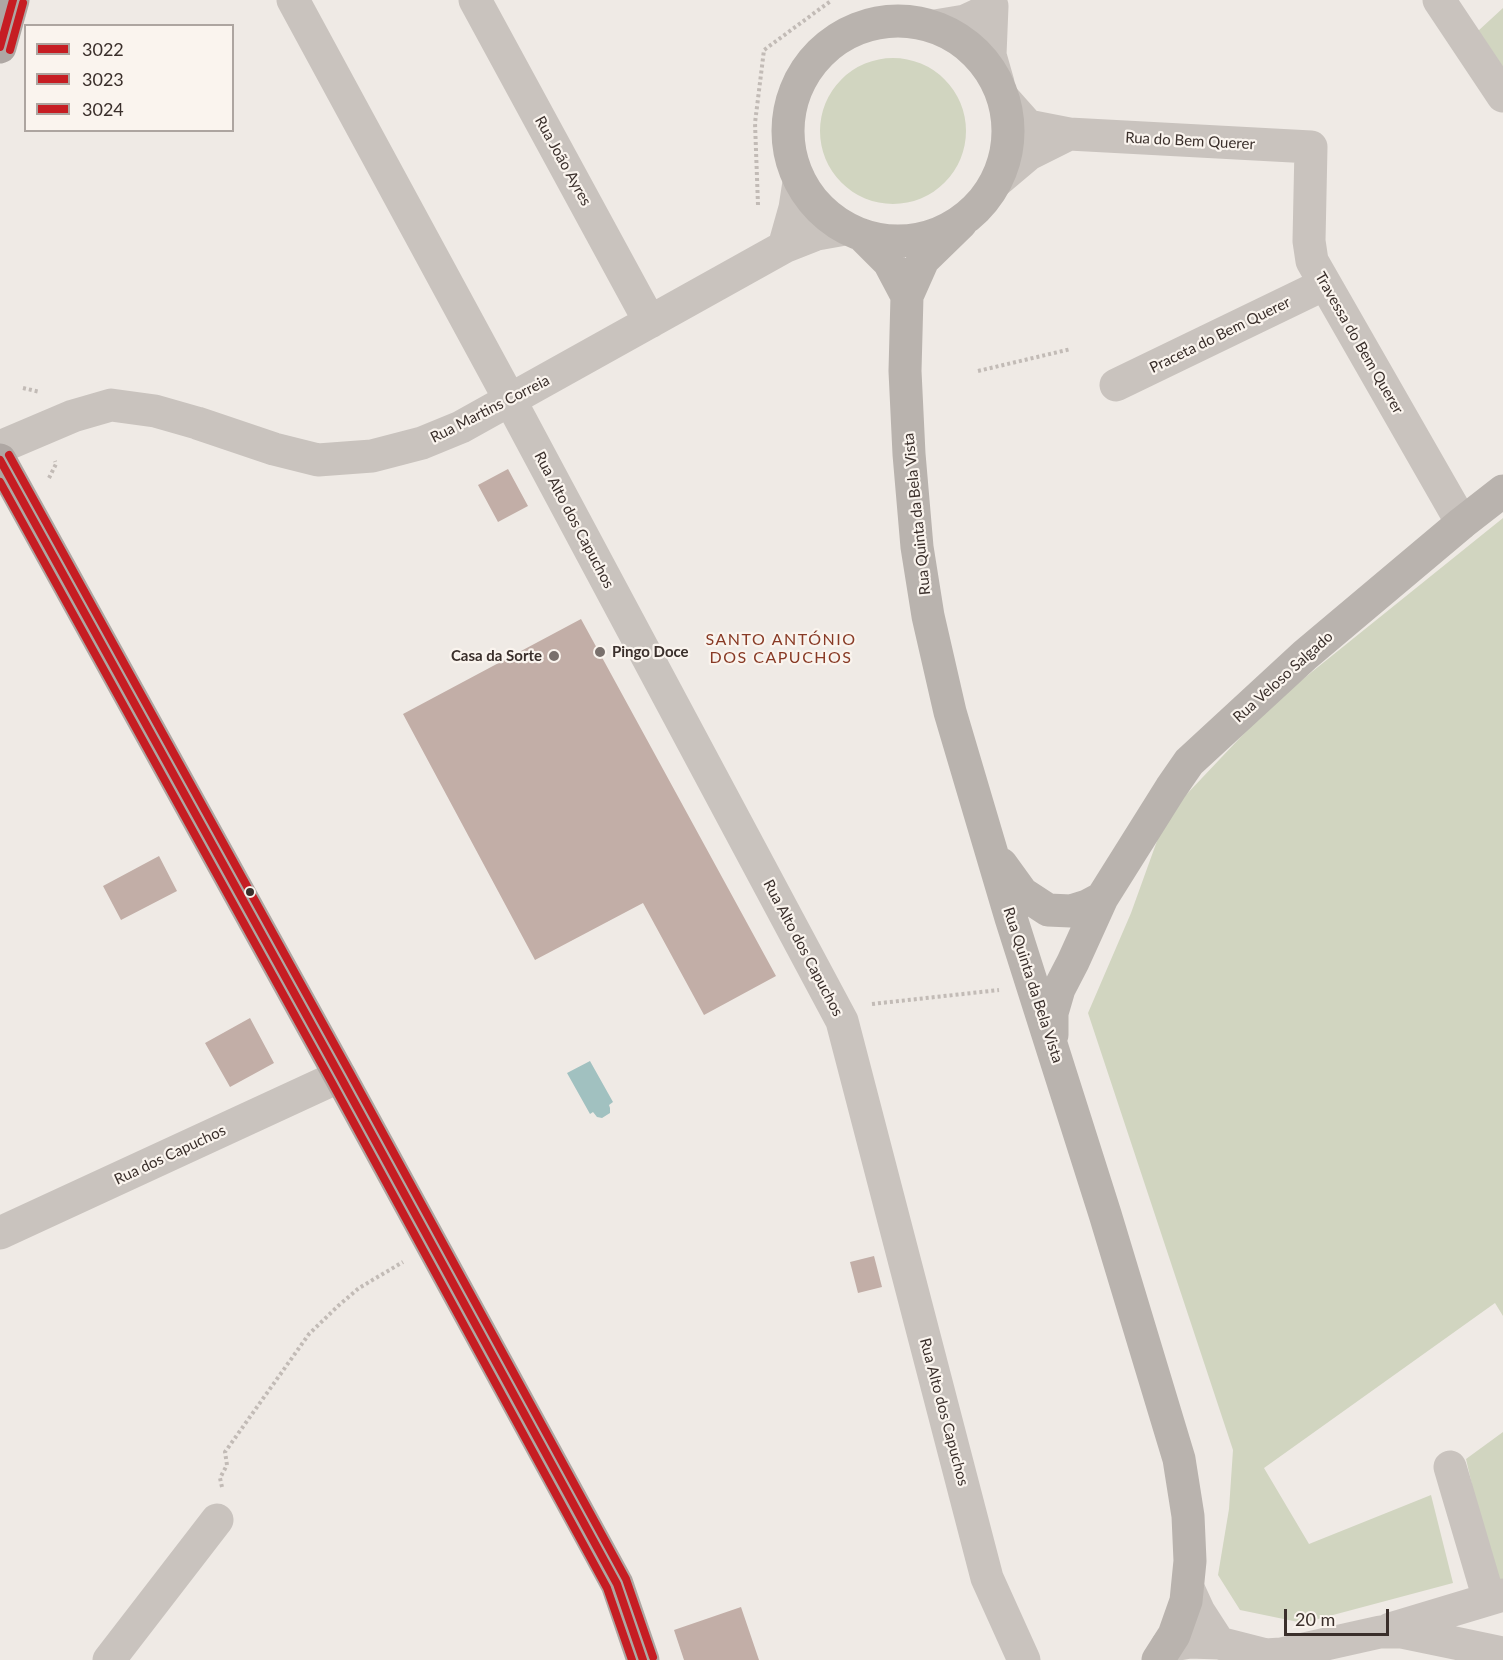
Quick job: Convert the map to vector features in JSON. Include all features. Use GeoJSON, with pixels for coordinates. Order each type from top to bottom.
{"type":"FeatureCollection","features":[{"type":"Feature","properties":{"kind":"main road"},"geometry":{"type":"LineString","coordinates":[[0,47],[14,0]]}},
{"type":"Feature","properties":{"kind":"main road"},"geometry":{"type":"LineString","coordinates":[[0,460],[617,1584],[643,1660]]}},
{"type":"Feature","properties":{"kind":"street","name":"Rua Alto dos Capuchos"},"geometry":{"type":"LineString","coordinates":[[293,0],[842,1021],[987,1578],[1024,1660]]}},
{"type":"Feature","properties":{"kind":"street","name":"Rua João Ayres"},"geometry":{"type":"LineString","coordinates":[[475,0],[650,322]]}},
{"type":"Feature","properties":{"kind":"street"},"geometry":{"type":"LineString","coordinates":[[1439,0],[1503,96]]}},
{"type":"Feature","properties":{"kind":"street"},"geometry":{"type":"LineString","coordinates":[[907,296],[890,262],[854,232],[830,218],[809,197],[799,182],[787,132],[792,99],[809,64],[816,56],[832,41],[873,12],[897,20],[926,17],[964,21],[978,15],[993,3]]}},
{"type":"Feature","properties":{"kind":"street"},"geometry":{"type":"LineString","coordinates":[[907,296],[923,260],[988,197],[997,181],[1008,144],[1008,124],[990,55],[993,3]]}},
{"type":"Feature","properties":{"kind":"street"},"geometry":{"type":"LineString","coordinates":[[926,17],[949,32],[986,63],[1001,91]]}},
{"type":"Feature","properties":{"kind":"street","name":"Rua do Bem Querer"},"geometry":{"type":"LineString","coordinates":[[1001,91],[1028,126],[1069,134],[1311,147]]}},
{"type":"Feature","properties":{"kind":"street","name":"Rua do Bem Querer"},"geometry":{"type":"LineString","coordinates":[[997,181],[1029,154],[1069,134]]}},
{"type":"Feature","properties":{"kind":"street","name":"Travessa do Bem Querer"},"geometry":{"type":"LineString","coordinates":[[1311,147],[1309,241],[1312,261],[1462,523]]}},
{"type":"Feature","properties":{"kind":"street"},"geometry":{"type":"LineString","coordinates":[[784,247],[795,208],[799,182]]}},
{"type":"Feature","properties":{"kind":"street"},"geometry":{"type":"LineString","coordinates":[[854,232],[901,242],[941,233],[961,223]]}},
{"type":"Feature","properties":{"kind":"street","name":"Rua Martins Correia"},"geometry":{"type":"LineString","coordinates":[[0,447],[73,416],[111,405],[155,411],[274,449],[318,460],[372,456],[422,444],[461,427],[784,247],[817,234],[854,232]]}},
{"type":"Feature","properties":{"kind":"street","name":"Praceta do Bem Querer"},"geometry":{"type":"LineString","coordinates":[[1116,386],[1325,284]]}},
{"type":"Feature","properties":{"kind":"street","name":"Rua Quinta da Bela Vista"},"geometry":{"type":"LineString","coordinates":[[907,296],[905,371],[917,547],[928,616],[950,712],[1179,1459],[1188,1516],[1190,1562],[1188,1588],[1174,1635],[1163,1653]]}},
{"type":"Feature","properties":{"kind":"street","name":"Rua Veloso Salgado"},"geometry":{"type":"LineString","coordinates":[[1052,1046],[1052,1014],[1059,989],[1102,898],[1189,762],[1297,662],[1503,491]]}},
{"type":"Feature","properties":{"kind":"street"},"geometry":{"type":"LineString","coordinates":[[992,852],[1022,893],[1048,910],[1071,911],[1102,898]]}},
{"type":"Feature","properties":{"kind":"street"},"geometry":{"type":"LineString","coordinates":[[1048,910],[1035,922],[1021,948],[1036,961],[1073,962]]}},
{"type":"Feature","properties":{"kind":"street","name":"Rua dos Capuchos"},"geometry":{"type":"LineString","coordinates":[[0,1233],[340,1076]]}},
{"type":"Feature","properties":{"kind":"street"},"geometry":{"type":"LineString","coordinates":[[1163,1653],[1190,1642],[1219,1643],[1272,1657],[1281,1653],[1380,1632],[1496,1597],[1450,1467]]}},
{"type":"Feature","properties":{"kind":"street"},"geometry":{"type":"LineString","coordinates":[[109,1660],[217,1520]]}},
{"type":"Feature","properties":{"kind":"street"},"geometry":{"type":"LineString","coordinates":[[1188,1588],[1199,1612],[1219,1643]]}},
{"type":"Feature","properties":{"kind":"street"},"geometry":{"type":"LineString","coordinates":[[1380,1632],[1402,1632],[1503,1653]]}},
{"type":"Feature","properties":{"kind":"path"},"geometry":{"type":"LineString","coordinates":[[978,371],[1071,349]]}},
{"type":"Feature","properties":{"kind":"path"},"geometry":{"type":"LineString","coordinates":[[835,1008],[1033,986]]}},
{"type":"Feature","properties":{"kind":"path"},"geometry":{"type":"LineString","coordinates":[[217,1520],[215,1500],[222,1489],[220,1478],[227,1465],[225,1452],[309,1334],[359,1288],[433,1246]]}},
{"type":"Feature","properties":{"kind":"green space"},"geometry":{"type":"Polygon","coordinates":[[[1503,8],[1503,68],[1478,31],[1503,8]]]}},
{"type":"Feature","properties":{"kind":"green space"},"geometry":{"type":"Polygon","coordinates":[[[893,58],[921,63],[945,79],[961,103],[966,131],[961,159],[945,183],[921,199],[893,204],[865,199],[841,183],[825,159],[820,131],[825,103],[841,79],[865,63],[893,58]]]}},
{"type":"Feature","properties":{"kind":"green space"},"geometry":{"type":"Polygon","coordinates":[[[1503,518],[1503,1316],[1495,1303],[1264,1468],[1309,1544],[1431,1495],[1453,1583],[1303,1623],[1240,1610],[1218,1575],[1229,1509],[1233,1450],[1088,1013],[1131,913],[1166,816],[1272,704],[1503,518]]]}},
{"type":"Feature","properties":{"kind":"green space"},"geometry":{"type":"Polygon","coordinates":[[[1503,1432],[1503,1586],[1496,1589],[1466,1459],[1503,1432]]]}},
{"type":"Feature","properties":{"kind":"water"},"geometry":{"type":"Polygon","coordinates":[[[590,1061],[613,1102],[609,1105],[610,1113],[602,1118],[597,1117],[593,1112],[590,1114],[567,1073],[590,1061]]]}},
{"type":"Feature","properties":{"kind":"building"},"geometry":{"type":"Polygon","coordinates":[[[508,469],[528,506],[498,522],[478,485],[508,469]]]}},
{"type":"Feature","properties":{"kind":"building"},"geometry":{"type":"Polygon","coordinates":[[[581,619],[776,976],[704,1015],[643,903],[535,960],[403,714],[581,619]]]}},
{"type":"Feature","properties":{"kind":"building"},"geometry":{"type":"Polygon","coordinates":[[[159,856],[177,891],[121,920],[103,886],[159,856]]]}},
{"type":"Feature","properties":{"kind":"building"},"geometry":{"type":"Polygon","coordinates":[[[250,1018],[274,1063],[230,1087],[205,1043],[250,1018]]]}},
{"type":"Feature","properties":{"kind":"building"},"geometry":{"type":"Polygon","coordinates":[[[874,1256],[882,1287],[858,1293],[850,1262],[874,1256]]]}},
{"type":"Feature","properties":{"kind":"building"},"geometry":{"type":"Polygon","coordinates":[[[741,1607],[759,1660],[684,1660],[674,1630],[741,1607]]]}},
{"type":"Feature","properties":{"kind":"transit line","name":"3022"},"geometry":{"type":"LineString","coordinates":[[0,47],[13,0]]}},
{"type":"Feature","properties":{"kind":"transit line","name":"3023"},"geometry":{"type":"LineString","coordinates":[[10,50],[23,3]]}},
{"type":"Feature","properties":{"kind":"transit line","name":"3024"},"geometry":{"type":"LineString","coordinates":[[9,455],[626,1579],[653,1657]]}},
{"type":"Feature","properties":{"kind":"transit line","name":"3022"},"geometry":{"type":"LineString","coordinates":[[0,460],[617,1584],[643,1660]]}},
{"type":"Feature","properties":{"kind":"transit line","name":"3023"},"geometry":{"type":"LineString","coordinates":[[0,482],[331,1081],[607,1588],[632,1660]]}},
{"type":"Feature","properties":{"kind":"place","name":"Pingo Doce"},"geometry":{"type":"Point","coordinates":[600,652]}},
{"type":"Feature","properties":{"kind":"place","name":"Casa da Sorte"},"geometry":{"type":"Point","coordinates":[554,656]}},
{"type":"Feature","properties":{"kind":"district","name":"SANTO ANTÓNIO DOS CAPUCHOS"},"geometry":{"type":"Point","coordinates":[781,649]}}]}
